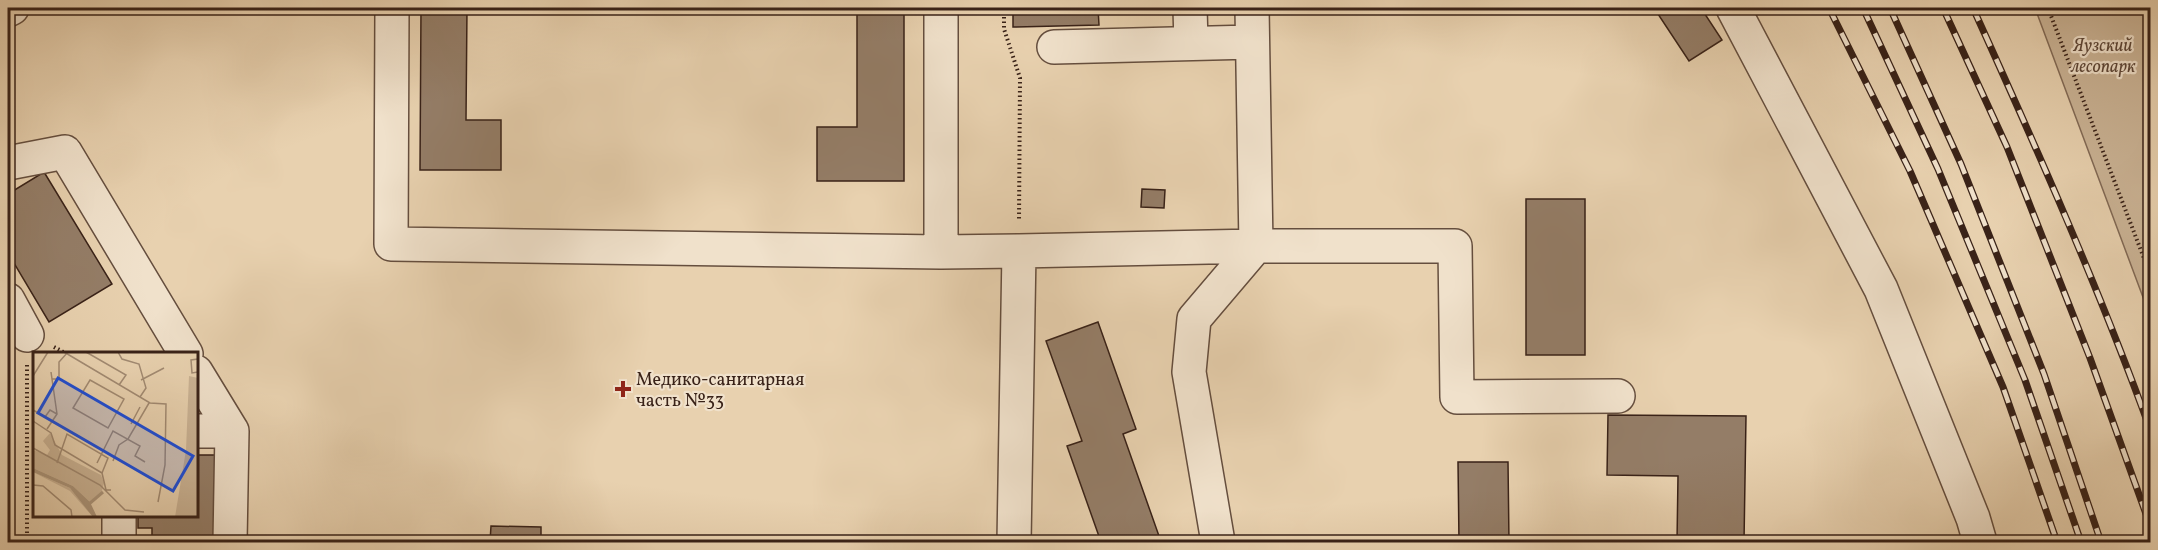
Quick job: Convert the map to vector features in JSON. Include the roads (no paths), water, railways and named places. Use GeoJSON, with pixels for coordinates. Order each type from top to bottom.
{"type":"FeatureCollection","features":[{"type":"Feature","properties":{"kind":"lane"},"geometry":{"type":"LineString","coordinates":[[8,10],[12,8]]}},
{"type":"Feature","properties":{"kind":"lane"},"geometry":{"type":"LineString","coordinates":[[392,8],[391,244],[940,252],[1256,246],[1455,246],[1457,397],[1618,396]]}},
{"type":"Feature","properties":{"kind":"lane"},"geometry":{"type":"LineString","coordinates":[[940,252],[941,8]]}},
{"type":"Feature","properties":{"kind":"lane"},"geometry":{"type":"LineString","coordinates":[[1190,8],[1191,43]]}},
{"type":"Feature","properties":{"kind":"lane"},"geometry":{"type":"LineString","coordinates":[[1218,543],[1189,372],[1194,319],[1256,246],[1252,8]]}},
{"type":"Feature","properties":{"kind":"lane"},"geometry":{"type":"LineString","coordinates":[[1733,8],[1881,289],[1973,518],[1980,543]]}},
{"type":"Feature","properties":{"kind":"lane"},"geometry":{"type":"LineString","coordinates":[[1054,47],[1252,42]]}},
{"type":"Feature","properties":{"kind":"lane"},"geometry":{"type":"LineString","coordinates":[[8,163],[65,152],[185,352]]}},
{"type":"Feature","properties":{"kind":"lane"},"geometry":{"type":"LineString","coordinates":[[1014,543],[1019,251]]}},
{"type":"Feature","properties":{"kind":"lane"},"geometry":{"type":"LineString","coordinates":[[8,300],[27,335]]}},
{"type":"Feature","properties":{"kind":"lane"},"geometry":{"type":"LineString","coordinates":[[198,375],[232,431],[230,543]]}},
{"type":"Feature","properties":{"kind":"lane"},"geometry":{"type":"LineString","coordinates":[[198,431],[232,431]]}},
{"type":"Feature","properties":{"kind":"lane"},"geometry":{"type":"LineString","coordinates":[[119,517],[119,543]]}},
{"type":"Feature","properties":{"kind":"railway"},"geometry":{"type":"LineString","coordinates":[[1829,8],[1910,171],[2003,387],[2057,542]]}},
{"type":"Feature","properties":{"kind":"railway"},"geometry":{"type":"LineString","coordinates":[[1863,8],[1938,169],[2025,380],[2081,542]]}},
{"type":"Feature","properties":{"kind":"railway"},"geometry":{"type":"LineString","coordinates":[[1890,8],[1961,164],[2044,374],[2101,542]]}},
{"type":"Feature","properties":{"kind":"railway"},"geometry":{"type":"LineString","coordinates":[[1943,8],[2007,147],[2090,358],[2150,525]]}},
{"type":"Feature","properties":{"kind":"railway"},"geometry":{"type":"LineString","coordinates":[[1973,8],[2088,270],[2150,429]]}},
{"type":"Feature","properties":{"kind":"place","name":"Медико-санитарная часть №33"},"geometry":{"type":"Point","coordinates":[623,389]}},
{"type":"Feature","properties":{"kind":"park label","name":"Яузский лесопарк"},"geometry":{"type":"Point","coordinates":[2103,55]}}]}
